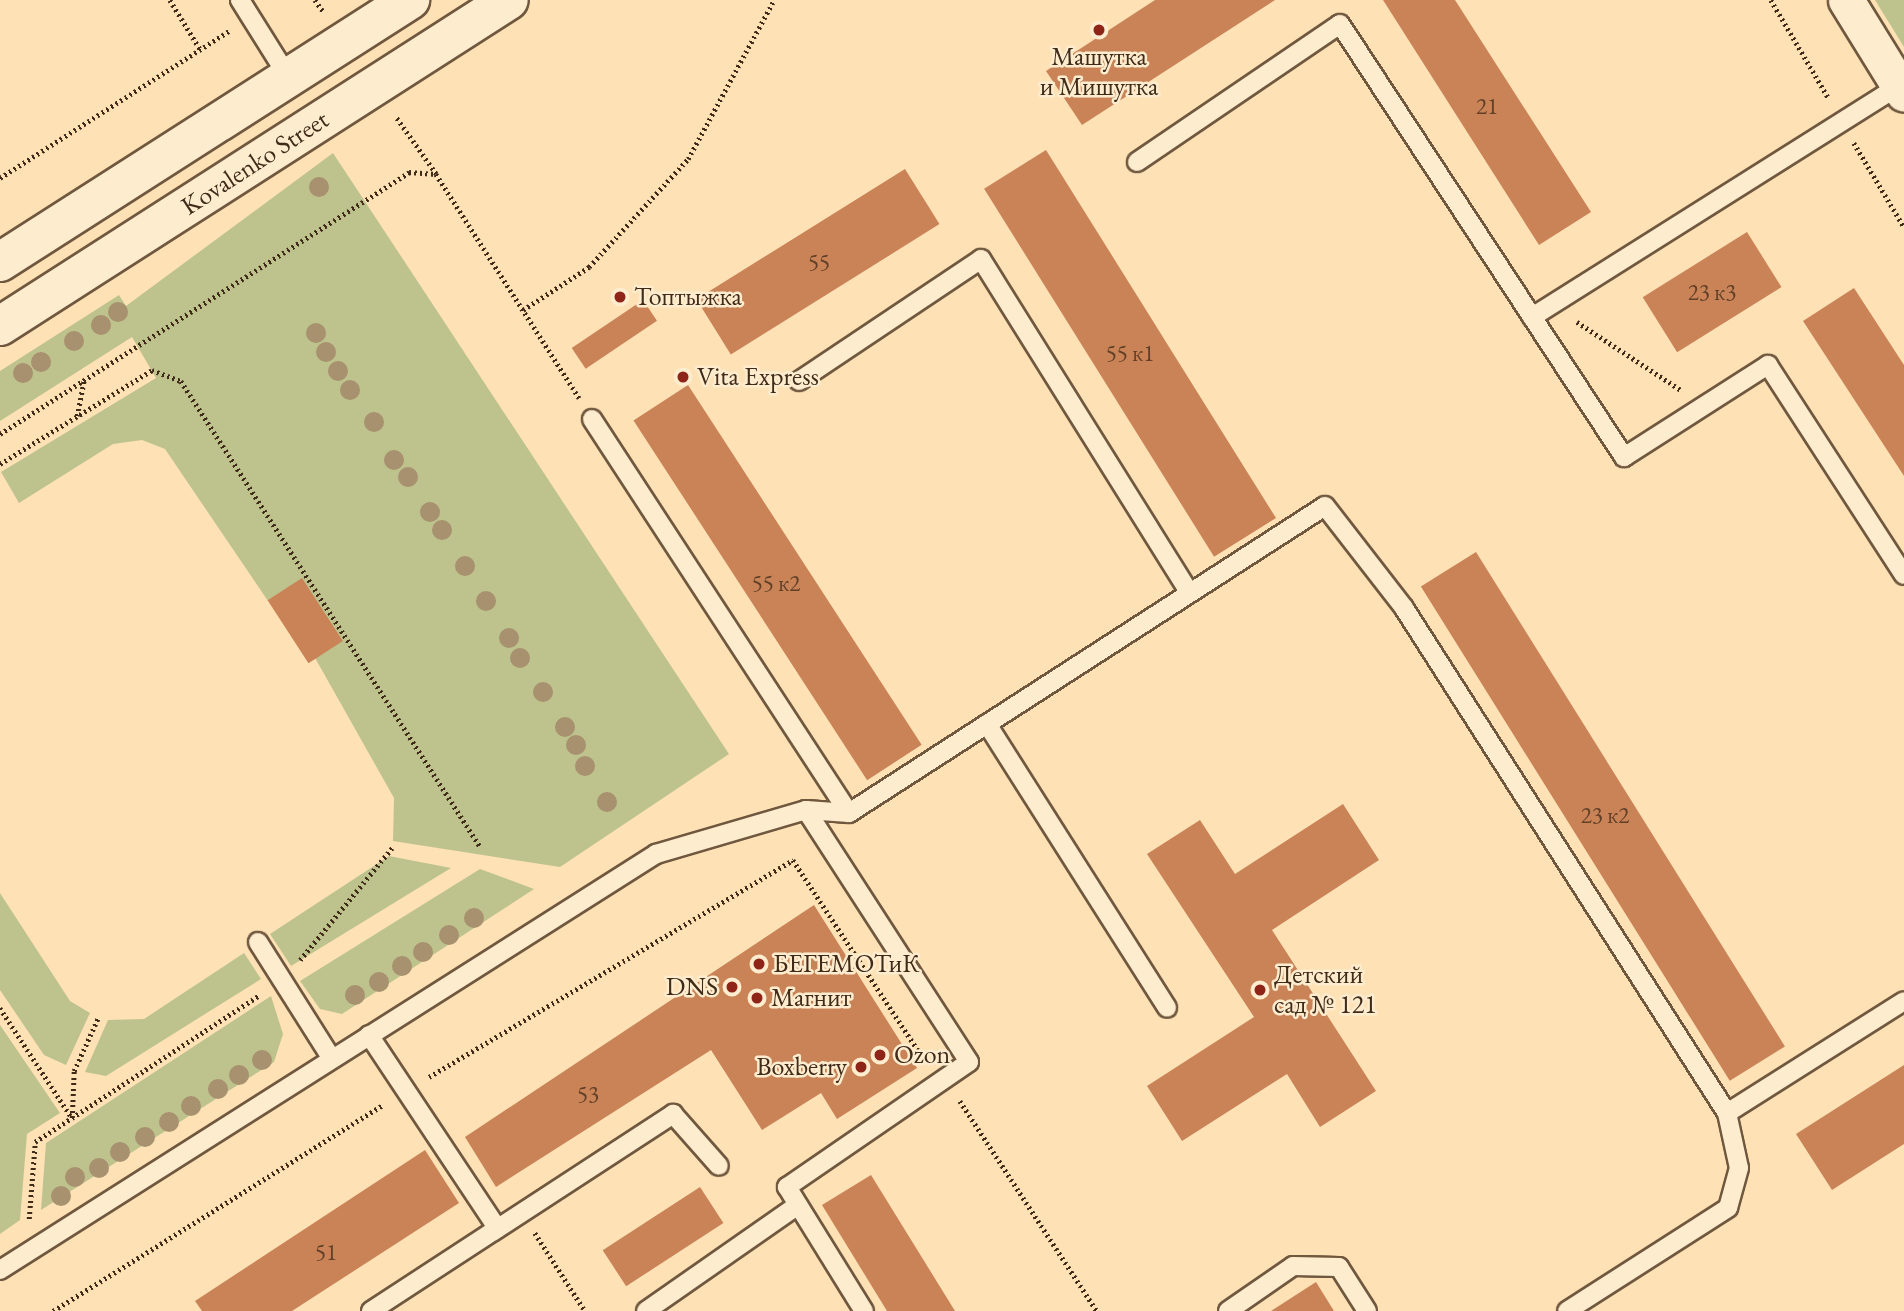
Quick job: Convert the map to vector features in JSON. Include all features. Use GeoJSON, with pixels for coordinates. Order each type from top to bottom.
{"type":"FeatureCollection","features":[{"type":"Feature","properties":{"kind":"main road","name":"Kovalenko Street"},"geometry":{"type":"LineString","coordinates":[[0,262],[410,0]]}},
{"type":"Feature","properties":{"kind":"main road","name":"Kovalenko Street"},"geometry":{"type":"LineString","coordinates":[[0,326],[509,0]]}},
{"type":"Feature","properties":{"kind":"main road"},"geometry":{"type":"LineString","coordinates":[[289,78],[319,123]]}},
{"type":"Feature","properties":{"kind":"street"},"geometry":{"type":"LineString","coordinates":[[1846,0],[1902,90]]}},
{"type":"Feature","properties":{"kind":"lane"},"geometry":{"type":"LineString","coordinates":[[240,0],[289,78]]}},
{"type":"Feature","properties":{"kind":"lane"},"geometry":{"type":"LineString","coordinates":[[1137,162],[1340,24],[1624,457],[1768,365],[1904,575]]}},
{"type":"Feature","properties":{"kind":"lane"},"geometry":{"type":"LineString","coordinates":[[1532,317],[1902,90]]}},
{"type":"Feature","properties":{"kind":"lane"},"geometry":{"type":"LineString","coordinates":[[799,381],[981,259],[1189,592]]}},
{"type":"Feature","properties":{"kind":"lane"},"geometry":{"type":"LineString","coordinates":[[592,419],[849,813]]}},
{"type":"Feature","properties":{"kind":"lane"},"geometry":{"type":"LineString","coordinates":[[0,1270],[656,854],[806,810],[849,813],[1325,506],[1404,608],[1727,1113],[1739,1168],[1728,1208],[1567,1311]]}},
{"type":"Feature","properties":{"kind":"lane"},"geometry":{"type":"LineString","coordinates":[[987,724],[1167,1008]]}},
{"type":"Feature","properties":{"kind":"lane"},"geometry":{"type":"LineString","coordinates":[[806,810],[970,1062],[787,1187],[864,1311]]}},
{"type":"Feature","properties":{"kind":"lane"},"geometry":{"type":"LineString","coordinates":[[258,942],[332,1059]]}},
{"type":"Feature","properties":{"kind":"lane"},"geometry":{"type":"LineString","coordinates":[[1727,1113],[1904,1001]]}},
{"type":"Feature","properties":{"kind":"lane"},"geometry":{"type":"LineString","coordinates":[[369,1035],[497,1228]]}},
{"type":"Feature","properties":{"kind":"lane"},"geometry":{"type":"LineString","coordinates":[[371,1311],[673,1114],[719,1166]]}},
{"type":"Feature","properties":{"kind":"lane"},"geometry":{"type":"LineString","coordinates":[[646,1311],[798,1205]]}},
{"type":"Feature","properties":{"kind":"lane"},"geometry":{"type":"LineString","coordinates":[[1228,1311],[1293,1266],[1339,1267],[1367,1311]]}},
{"type":"Feature","properties":{"kind":"path"},"geometry":{"type":"LineString","coordinates":[[170,0],[200,50]]}},
{"type":"Feature","properties":{"kind":"path"},"geometry":{"type":"LineString","coordinates":[[315,0],[344,43]]}},
{"type":"Feature","properties":{"kind":"path"},"geometry":{"type":"LineString","coordinates":[[523,310],[589,267],[688,159],[775,0]]}},
{"type":"Feature","properties":{"kind":"path"},"geometry":{"type":"LineString","coordinates":[[0,178],[250,18]]}},
{"type":"Feature","properties":{"kind":"path"},"geometry":{"type":"LineString","coordinates":[[375,86],[436,174],[592,419]]}},
{"type":"Feature","properties":{"kind":"path"},"geometry":{"type":"LineString","coordinates":[[0,434],[409,172],[436,174]]}},
{"type":"Feature","properties":{"kind":"path"},"geometry":{"type":"LineString","coordinates":[[1551,305],[1705,405]]}},
{"type":"Feature","properties":{"kind":"path"},"geometry":{"type":"LineString","coordinates":[[0,464],[152,370],[181,381],[481,848]]}},
{"type":"Feature","properties":{"kind":"path"},"geometry":{"type":"LineString","coordinates":[[77,416],[85,380]]}},
{"type":"Feature","properties":{"kind":"path"},"geometry":{"type":"LineString","coordinates":[[19,1226],[29,1219],[35,1142],[282,981],[392,848]]}},
{"type":"Feature","properties":{"kind":"path"},"geometry":{"type":"LineString","coordinates":[[437,1072],[793,860],[939,1083],[968,1108],[1097,1311]]}},
{"type":"Feature","properties":{"kind":"path"},"geometry":{"type":"LineString","coordinates":[[0,1008],[72,1118]]}},
{"type":"Feature","properties":{"kind":"path"},"geometry":{"type":"LineString","coordinates":[[72,1118],[75,1071],[98,1018]]}},
{"type":"Feature","properties":{"kind":"path"},"geometry":{"type":"LineString","coordinates":[[52,1311],[407,1090]]}},
{"type":"Feature","properties":{"kind":"path"},"geometry":{"type":"LineString","coordinates":[[522,1212],[585,1311]]}},
{"type":"Feature","properties":{"kind":"green space"},"geometry":{"type":"Polygon","coordinates":[[[1875,0],[1904,0],[1904,47],[1875,0]]]}},
{"type":"Feature","properties":{"kind":"green space"},"geometry":{"type":"Polygon","coordinates":[[[333,153],[729,754],[560,867],[393,841],[394,798],[279,594],[268,601],[165,449],[142,440],[113,444],[19,503],[1,472],[156,378],[132,337],[0,421],[0,371],[119,295],[126,306],[333,153]]]}},
{"type":"Feature","properties":{"kind":"green space"},"geometry":{"type":"Polygon","coordinates":[[[389,856],[451,868],[291,966],[270,934],[389,856]]]}},
{"type":"Feature","properties":{"kind":"green space"},"geometry":{"type":"Polygon","coordinates":[[[480,869],[534,889],[342,1014],[320,1009],[300,981],[480,869]]]}},
{"type":"Feature","properties":{"kind":"green space"},"geometry":{"type":"Polygon","coordinates":[[[0,893],[70,1001],[90,1013],[66,1065],[44,1055],[0,990],[0,893]]]}},
{"type":"Feature","properties":{"kind":"green space"},"geometry":{"type":"Polygon","coordinates":[[[244,953],[261,979],[106,1076],[85,1072],[108,1020],[144,1019],[244,953]]]}},
{"type":"Feature","properties":{"kind":"green space"},"geometry":{"type":"Polygon","coordinates":[[[271,996],[283,1034],[274,1062],[41,1210],[46,1143],[271,996]]]}},
{"type":"Feature","properties":{"kind":"green space"},"geometry":{"type":"Polygon","coordinates":[[[0,1025],[60,1113],[27,1134],[20,1220],[0,1234],[0,1025]]]}},
{"type":"Feature","properties":{"kind":"building"},"geometry":{"type":"Polygon","coordinates":[[[1155,0],[1275,0],[1082,125],[1046,71],[1155,0]]]}},
{"type":"Feature","properties":{"kind":"building"},"geometry":{"type":"Polygon","coordinates":[[[1383,0],[1455,0],[1591,212],[1539,245],[1383,0]]]}},
{"type":"Feature","properties":{"kind":"building"},"geometry":{"type":"Polygon","coordinates":[[[1046,150],[1276,518],[1214,557],[984,189],[1046,150]]]}},
{"type":"Feature","properties":{"kind":"building"},"geometry":{"type":"Polygon","coordinates":[[[905,169],[939,224],[731,354],[696,299],[905,169]]]}},
{"type":"Feature","properties":{"kind":"building"},"geometry":{"type":"Polygon","coordinates":[[[1747,232],[1781,287],[1677,352],[1643,297],[1747,232]]]}},
{"type":"Feature","properties":{"kind":"building"},"geometry":{"type":"Polygon","coordinates":[[[1854,288],[1904,365],[1904,476],[1803,321],[1854,288]]]}},
{"type":"Feature","properties":{"kind":"building"},"geometry":{"type":"Polygon","coordinates":[[[643,300],[657,321],[586,369],[572,348],[643,300]]]}},
{"type":"Feature","properties":{"kind":"building"},"geometry":{"type":"Polygon","coordinates":[[[688,385],[922,745],[867,780],[633,420],[688,385]]]}},
{"type":"Feature","properties":{"kind":"building"},"geometry":{"type":"Polygon","coordinates":[[[1476,552],[1785,1046],[1730,1081],[1421,586],[1476,552]]]}},
{"type":"Feature","properties":{"kind":"building"},"geometry":{"type":"Polygon","coordinates":[[[302,578],[343,641],[308,663],[268,600],[302,578]]]}},
{"type":"Feature","properties":{"kind":"building","name":"Детский сад № 121"},"geometry":{"type":"Polygon","coordinates":[[[1343,804],[1379,860],[1272,930],[1376,1091],[1320,1127],[1287,1074],[1182,1141],[1147,1086],[1254,1017],[1147,854],[1200,820],[1235,874],[1343,804]]]}},
{"type":"Feature","properties":{"kind":"building"},"geometry":{"type":"Polygon","coordinates":[[[814,905],[917,1068],[837,1119],[821,1093],[762,1130],[711,1050],[496,1187],[465,1137],[814,905]]]}},
{"type":"Feature","properties":{"kind":"building"},"geometry":{"type":"Polygon","coordinates":[[[1904,1065],[1904,1144],[1832,1190],[1796,1134],[1904,1065]]]}},
{"type":"Feature","properties":{"kind":"building"},"geometry":{"type":"Polygon","coordinates":[[[425,1150],[459,1203],[292,1311],[202,1311],[195,1301],[425,1150]]]}},
{"type":"Feature","properties":{"kind":"building"},"geometry":{"type":"Polygon","coordinates":[[[871,1175],[955,1311],[887,1311],[822,1205],[871,1175]]]}},
{"type":"Feature","properties":{"kind":"building"},"geometry":{"type":"Polygon","coordinates":[[[700,1187],[723,1223],[626,1286],[603,1250],[700,1187]]]}},
{"type":"Feature","properties":{"kind":"building"},"geometry":{"type":"Polygon","coordinates":[[[1316,1282],[1334,1311],[1271,1311],[1316,1282]]]}},
{"type":"Feature","properties":{"kind":"place","name":"Машутка и Мишутка"},"geometry":{"type":"Point","coordinates":[1099,30]}},
{"type":"Feature","properties":{"kind":"place","name":"Топтыжка"},"geometry":{"type":"Point","coordinates":[620,297]}},
{"type":"Feature","properties":{"kind":"place","name":"Vita Express"},"geometry":{"type":"Point","coordinates":[683,377]}},
{"type":"Feature","properties":{"kind":"place","name":"БЕГЕМОТиК"},"geometry":{"type":"Point","coordinates":[759,964]}},
{"type":"Feature","properties":{"kind":"place","name":"DNS"},"geometry":{"type":"Point","coordinates":[732,987]}},
{"type":"Feature","properties":{"kind":"place","name":"Детский сад № 121"},"geometry":{"type":"Point","coordinates":[1260,990]}},
{"type":"Feature","properties":{"kind":"place","name":"Магнит"},"geometry":{"type":"Point","coordinates":[757,998]}},
{"type":"Feature","properties":{"kind":"place","name":"Ozon"},"geometry":{"type":"Point","coordinates":[880,1055]}},
{"type":"Feature","properties":{"kind":"place","name":"Boxberry"},"geometry":{"type":"Point","coordinates":[861,1067]}}]}
